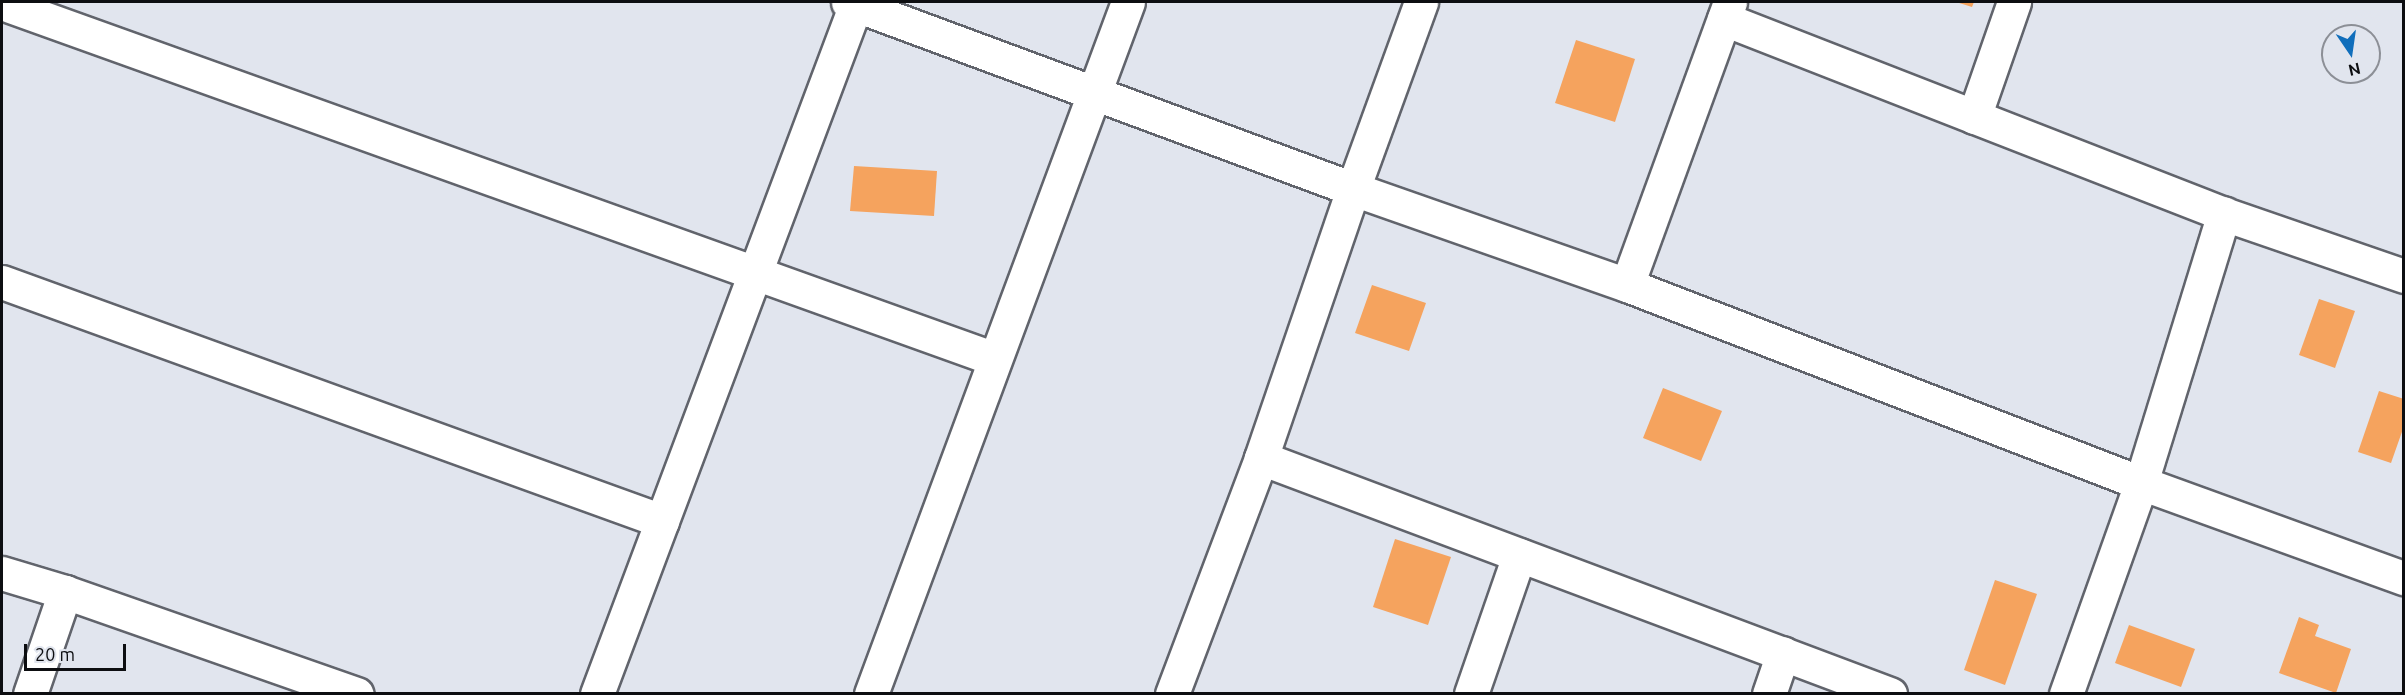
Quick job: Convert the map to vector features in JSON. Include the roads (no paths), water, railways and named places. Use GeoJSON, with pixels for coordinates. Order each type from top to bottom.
{"type":"FeatureCollection","features":[{"type":"Feature","properties":{"kind":"street"},"geometry":{"type":"LineString","coordinates":[[871,693],[1128,2]]}},
{"type":"Feature","properties":{"kind":"street"},"geometry":{"type":"LineString","coordinates":[[1172,693],[1261,458],[1353,189],[1421,2]]}},
{"type":"Feature","properties":{"kind":"street"},"geometry":{"type":"LineString","coordinates":[[1974,117],[2014,2]]}},
{"type":"Feature","properties":{"kind":"street"},"geometry":{"type":"LineString","coordinates":[[597,693],[755,271],[852,3],[1353,189],[1627,285],[2141,483],[2403,578]]}},
{"type":"Feature","properties":{"kind":"street"},"geometry":{"type":"LineString","coordinates":[[1627,285],[1727,10],[1974,117],[2224,214],[2403,276]]}},
{"type":"Feature","properties":{"kind":"street"},"geometry":{"type":"LineString","coordinates":[[8,12],[755,271],[995,358]]}},
{"type":"Feature","properties":{"kind":"street"},"geometry":{"type":"LineString","coordinates":[[2066,693],[2141,483],[2224,214]]}},
{"type":"Feature","properties":{"kind":"street"},"geometry":{"type":"LineString","coordinates":[[2,282],[662,521]]}},
{"type":"Feature","properties":{"kind":"street"},"geometry":{"type":"LineString","coordinates":[[1261,458],[1890,693]]}},
{"type":"Feature","properties":{"kind":"street"},"geometry":{"type":"LineString","coordinates":[[1471,693],[1519,555]]}},
{"type":"Feature","properties":{"kind":"street"},"geometry":{"type":"LineString","coordinates":[[2,573],[65,592],[357,693]]}},
{"type":"Feature","properties":{"kind":"street"},"geometry":{"type":"LineString","coordinates":[[30,693],[65,592]]}},
{"type":"Feature","properties":{"kind":"street"},"geometry":{"type":"LineString","coordinates":[[1769,693],[1783,653]]}}]}
